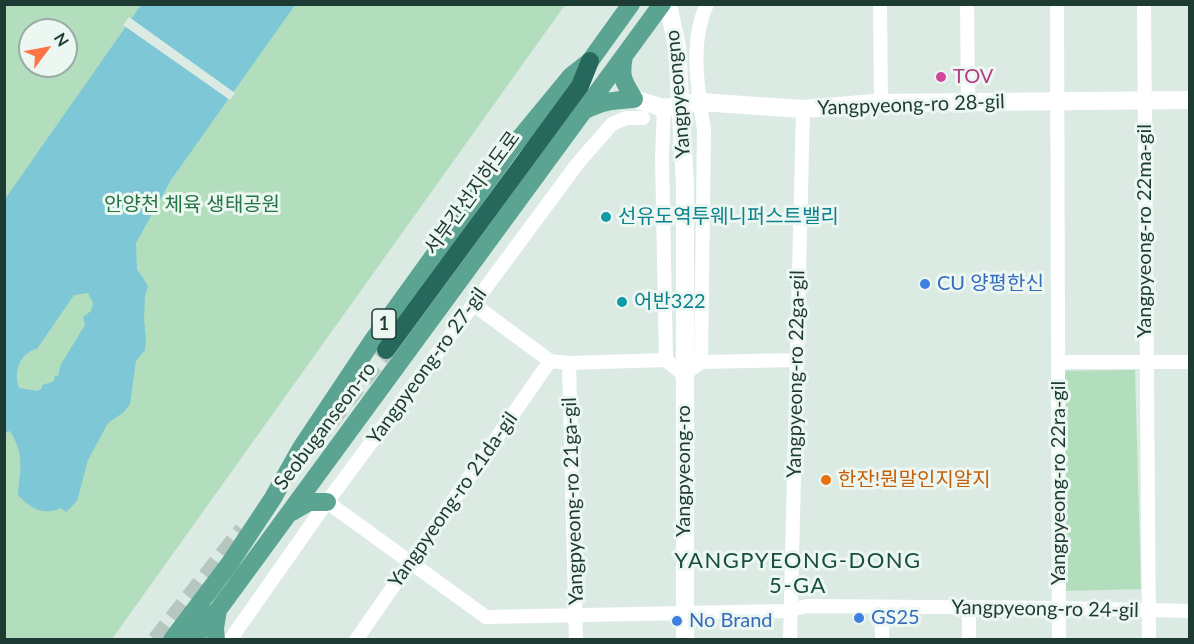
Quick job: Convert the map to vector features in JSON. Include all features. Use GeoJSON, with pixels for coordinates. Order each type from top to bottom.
{"type":"FeatureCollection","features":[{"type":"Feature","properties":{"kind":"highway","name":"서부간선지하도로"},"geometry":{"type":"LineString","coordinates":[[386,350],[580,86],[590,61]]}},
{"type":"Feature","properties":{"kind":"main road","name":"Seobuganseon-ro"},"geometry":{"type":"LineString","coordinates":[[172,639],[230,563],[273,498],[301,448],[373,340],[503,160],[571,76],[590,61],[631,4]]}},
{"type":"Feature","properties":{"kind":"main road","name":"Seobuganseon-ro"},"geometry":{"type":"LineString","coordinates":[[193,639],[218,610],[662,4]]}},
{"type":"Feature","properties":{"kind":"main road","name":"Yangpyeongno"},"geometry":{"type":"LineString","coordinates":[[668,4],[677,47],[685,183]]}},
{"type":"Feature","properties":{"kind":"main road"},"geometry":{"type":"LineString","coordinates":[[625,55],[621,73],[623,82],[634,99]]}},
{"type":"Feature","properties":{"kind":"main road"},"geometry":{"type":"LineString","coordinates":[[583,111],[615,99],[634,99]]}},
{"type":"Feature","properties":{"kind":"main road","name":"Yangpyeong-ro 28-gil"},"geometry":{"type":"LineString","coordinates":[[634,99],[664,108],[700,102],[803,109],[881,103],[1190,100]]}},
{"type":"Feature","properties":{"kind":"main road","name":"Yangpyeong-ro"},"geometry":{"type":"LineString","coordinates":[[685,183],[685,639]]}},
{"type":"Feature","properties":{"kind":"main road"},"geometry":{"type":"LineString","coordinates":[[287,514],[309,502],[327,502],[321,486],[326,463]]}},
{"type":"Feature","properties":{"kind":"main road"},"geometry":{"type":"LineString","coordinates":[[216,639],[218,610]]}},
{"type":"Feature","properties":{"kind":"street"},"geometry":{"type":"LineString","coordinates":[[701,362],[704,130],[697,58],[698,32],[701,16],[707,4]]}},
{"type":"Feature","properties":{"kind":"street"},"geometry":{"type":"LineString","coordinates":[[880,4],[881,103]]}},
{"type":"Feature","properties":{"kind":"street"},"geometry":{"type":"LineString","coordinates":[[968,4],[968,102]]}},
{"type":"Feature","properties":{"kind":"street","name":"Yangpyeong-ro 22ra-gil"},"geometry":{"type":"LineString","coordinates":[[1057,4],[1059,639]]}},
{"type":"Feature","properties":{"kind":"street","name":"Yangpyeong-ro 22ma-gil"},"geometry":{"type":"LineString","coordinates":[[1144,4],[1149,639]]}},
{"type":"Feature","properties":{"kind":"street"},"geometry":{"type":"LineString","coordinates":[[664,108],[662,157],[666,360]]}},
{"type":"Feature","properties":{"kind":"street","name":"Yangpyeong-ro 22ga-gil"},"geometry":{"type":"LineString","coordinates":[[790,639],[803,109]]}},
{"type":"Feature","properties":{"kind":"street","name":"Yangpyeong-ro 27-gil"},"geometry":{"type":"LineString","coordinates":[[230,639],[327,502],[578,163],[612,124],[626,117],[643,118]]}},
{"type":"Feature","properties":{"kind":"street"},"geometry":{"type":"LineString","coordinates":[[473,304],[550,361],[569,363],[666,360],[684,375],[701,362],[796,360]]}},
{"type":"Feature","properties":{"kind":"street","name":"Yangpyeong-ro 21da-gil"},"geometry":{"type":"LineString","coordinates":[[356,639],[550,361]]}},
{"type":"Feature","properties":{"kind":"street","name":"Yangpyeong-ro 22ra-gil"},"geometry":{"type":"LineString","coordinates":[[1058,363],[1146,362]]}},
{"type":"Feature","properties":{"kind":"street","name":"Yangpyeong-ro 22ma-gil"},"geometry":{"type":"LineString","coordinates":[[1146,362],[1190,362]]}},
{"type":"Feature","properties":{"kind":"street","name":"Yangpyeong-ro 21ga-gil"},"geometry":{"type":"LineString","coordinates":[[569,363],[576,639]]}},
{"type":"Feature","properties":{"kind":"street","name":"Yangpyeong-ro 24-gil"},"geometry":{"type":"LineString","coordinates":[[327,502],[486,617],[790,610],[807,606],[1190,611]]}},
{"type":"Feature","properties":{"kind":"street"},"geometry":{"type":"LineString","coordinates":[[882,607],[882,639]]}},
{"type":"Feature","properties":{"kind":"street"},"geometry":{"type":"LineString","coordinates":[[969,607],[969,639]]}},
{"type":"Feature","properties":{"kind":"green space","name":"안양천 체육 생태공원"},"geometry":{"type":"Polygon","coordinates":[[[4,5],[565,5],[112,639],[5,639],[4,5]]]}},
{"type":"Feature","properties":{"kind":"green space"},"geometry":{"type":"Polygon","coordinates":[[[1135,370],[1141,589],[1064,591],[1059,371],[1135,370]]]}},
{"type":"Feature","properties":{"kind":"water"},"geometry":{"type":"Polygon","coordinates":[[[141,5],[295,5],[171,180],[136,243],[137,269],[148,286],[145,296],[145,350],[136,361],[130,404],[124,412],[108,423],[88,460],[77,501],[66,512],[61,508],[49,511],[38,510],[18,495],[20,455],[10,431],[5,433],[5,199],[141,5]],[[88,293],[74,295],[37,349],[26,354],[19,364],[17,382],[19,388],[38,391],[42,385],[52,382],[55,379],[54,376],[58,376],[61,364],[85,325],[83,317],[91,311],[93,303],[88,293]]]}},
{"type":"Feature","properties":{"kind":"pier"},"geometry":{"type":"Polygon","coordinates":[[[129,17],[235,93],[230,100],[123,25],[129,17]]]}},
{"type":"Feature","properties":{"kind":"tunnel"},"geometry":{"type":"LineString","coordinates":[[313,443],[386,350]]}},
{"type":"Feature","properties":{"kind":"tunnel"},"geometry":{"type":"LineString","coordinates":[[156,640],[243,530]]}},
{"type":"Feature","properties":{"kind":"tunnel"},"geometry":{"type":"LineString","coordinates":[[197,624],[232,576]]}},
{"type":"Feature","properties":{"kind":"place","name":"TOV"},"geometry":{"type":"Point","coordinates":[941,77]}},
{"type":"Feature","properties":{"kind":"place","name":"선유도역투웨니퍼스트밸리"},"geometry":{"type":"Point","coordinates":[606,217]}},
{"type":"Feature","properties":{"kind":"place","name":"CU 양평한신"},"geometry":{"type":"Point","coordinates":[925,284]}},
{"type":"Feature","properties":{"kind":"place","name":"어반322"},"geometry":{"type":"Point","coordinates":[622,302]}},
{"type":"Feature","properties":{"kind":"place","name":"한잔!뭔말인지알지"},"geometry":{"type":"Point","coordinates":[826,480]}},
{"type":"Feature","properties":{"kind":"place","name":"GS25"},"geometry":{"type":"Point","coordinates":[859,618]}},
{"type":"Feature","properties":{"kind":"place","name":"No Brand"},"geometry":{"type":"Point","coordinates":[677,621]}},
{"type":"Feature","properties":{"kind":"district","name":"YANGPYEONG-DONG 5-GA"},"geometry":{"type":"Point","coordinates":[798,574]}}]}
